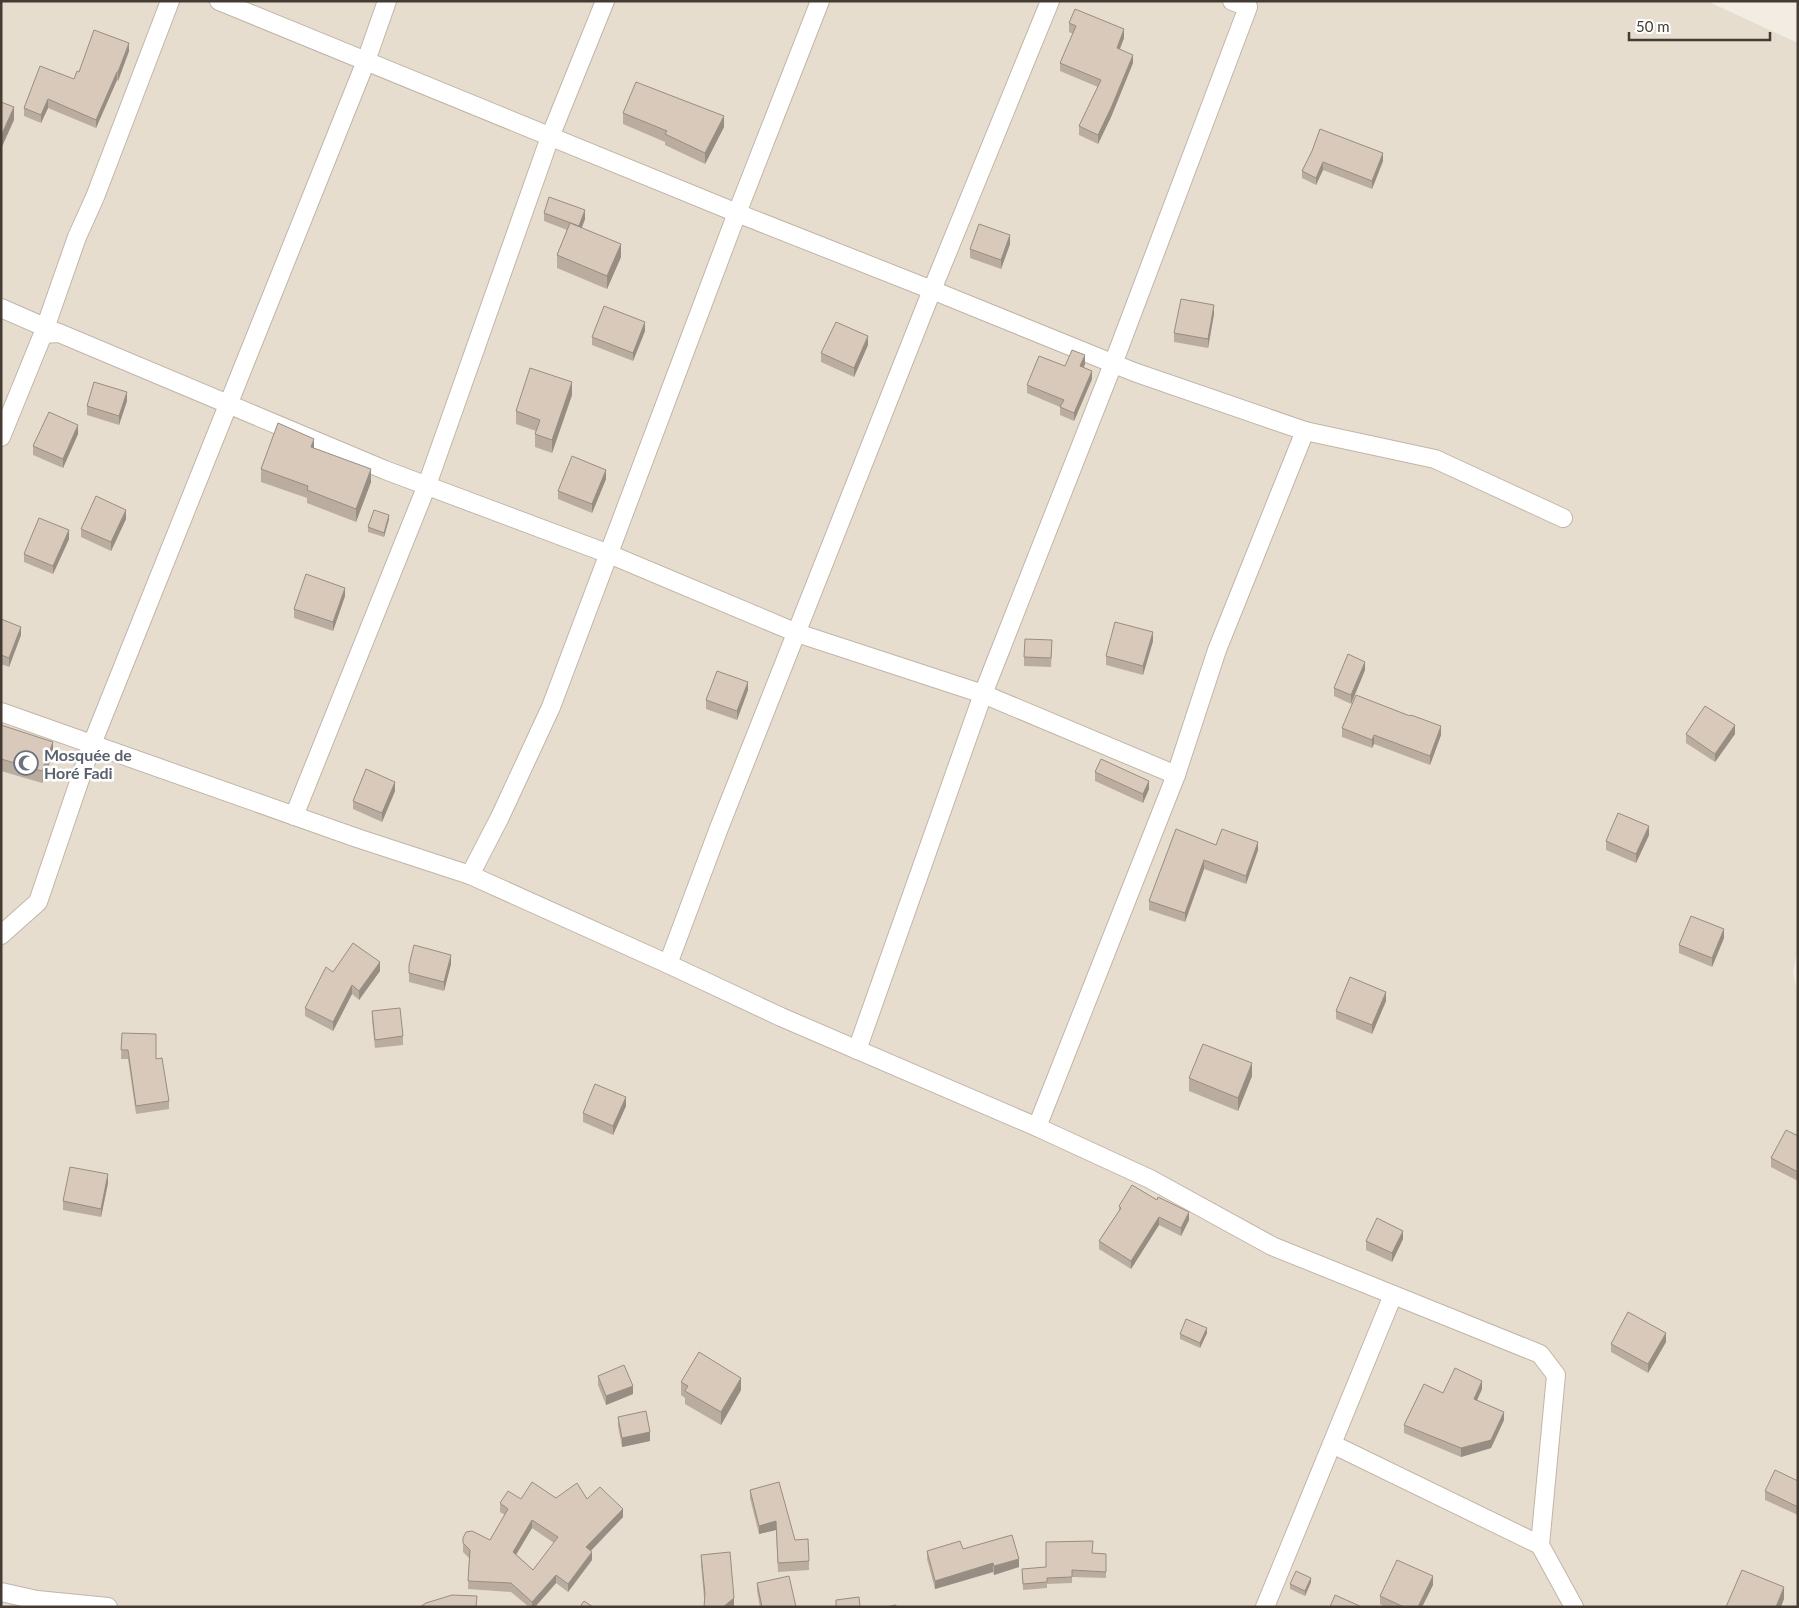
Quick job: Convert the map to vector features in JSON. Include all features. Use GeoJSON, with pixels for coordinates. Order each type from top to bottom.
{"type":"FeatureCollection","features":[{"type":"Feature","properties":{"kind":"street"},"geometry":{"type":"LineString","coordinates":[[1,437],[49,332],[78,236],[95,197],[170,1]]}},
{"type":"Feature","properties":{"kind":"street"},"geometry":{"type":"LineString","coordinates":[[219,1],[737,213],[1113,364],[1305,432],[1435,459],[1563,518]]}},
{"type":"Feature","properties":{"kind":"street"},"geometry":{"type":"LineString","coordinates":[[1,935],[38,902],[92,744],[366,61],[387,1]]}},
{"type":"Feature","properties":{"kind":"street"},"geometry":{"type":"LineString","coordinates":[[294,816],[427,485],[550,136],[605,1]]}},
{"type":"Feature","properties":{"kind":"street"},"geometry":{"type":"LineString","coordinates":[[470,875],[500,817],[551,707],[737,213],[820,1]]}},
{"type":"Feature","properties":{"kind":"street"},"geometry":{"type":"LineString","coordinates":[[668,964],[719,828],[932,290],[1050,1]]}},
{"type":"Feature","properties":{"kind":"street"},"geometry":{"type":"LineString","coordinates":[[858,1050],[983,694],[1113,364],[1248,7],[1232,1]]}},
{"type":"Feature","properties":{"kind":"street"},"geometry":{"type":"LineString","coordinates":[[1,308],[49,332],[427,485],[609,554],[797,633],[983,694],[1176,775]]}},
{"type":"Feature","properties":{"kind":"street"},"geometry":{"type":"LineString","coordinates":[[1037,1127],[1176,775],[1217,650],[1305,432]]}},
{"type":"Feature","properties":{"kind":"street"},"geometry":{"type":"LineString","coordinates":[[1,712],[294,816],[470,875],[668,964],[780,1017],[1037,1127],[1150,1179],[1272,1246],[1540,1354],[1556,1375],[1540,1545],[1574,1607]]}},
{"type":"Feature","properties":{"kind":"street"},"geometry":{"type":"LineString","coordinates":[[1266,1607],[1393,1295]]}},
{"type":"Feature","properties":{"kind":"street"},"geometry":{"type":"LineString","coordinates":[[1332,1444],[1540,1545]]}},
{"type":"Feature","properties":{"kind":"street"},"geometry":{"type":"LineString","coordinates":[[1,1592],[37,1600],[108,1607]]}},
{"type":"Feature","properties":{"kind":"shaded area"},"geometry":{"type":"Polygon","coordinates":[[[1,1],[1707,1],[1798,43],[1798,948],[1793,973],[1798,993],[1798,1607],[1,1607],[1,1]]]}},
{"type":"Feature","properties":{"kind":"building"},"geometry":{"type":"Polygon","coordinates":[[[1075,9],[1124,29],[1117,48],[1133,55],[1098,135],[1079,126],[1101,80],[1060,63],[1076,26],[1069,23],[1075,9]]]}},
{"type":"Feature","properties":{"kind":"building"},"geometry":{"type":"Polygon","coordinates":[[[94,30],[129,43],[96,120],[48,99],[41,115],[24,108],[40,66],[74,79],[77,71],[79,72],[94,30]]]}},
{"type":"Feature","properties":{"kind":"building"},"geometry":{"type":"Polygon","coordinates":[[[636,82],[724,116],[705,153],[665,134],[667,131],[623,113],[636,82]]]}},
{"type":"Feature","properties":{"kind":"building"},"geometry":{"type":"Polygon","coordinates":[[[1,102],[14,107],[1,136],[1,102]]]}},
{"type":"Feature","properties":{"kind":"building"},"geometry":{"type":"Polygon","coordinates":[[[1320,129],[1383,153],[1372,181],[1323,162],[1316,178],[1302,171],[1320,129]]]}},
{"type":"Feature","properties":{"kind":"building"},"geometry":{"type":"Polygon","coordinates":[[[549,197],[585,210],[579,226],[544,213],[549,197]]]}},
{"type":"Feature","properties":{"kind":"building"},"geometry":{"type":"Polygon","coordinates":[[[570,223],[621,244],[607,276],[557,255],[570,223]]]}},
{"type":"Feature","properties":{"kind":"building"},"geometry":{"type":"Polygon","coordinates":[[[979,224],[1010,235],[1001,260],[970,249],[979,224]]]}},
{"type":"Feature","properties":{"kind":"building"},"geometry":{"type":"Polygon","coordinates":[[[1181,299],[1214,305],[1208,339],[1174,333],[1181,299]]]}},
{"type":"Feature","properties":{"kind":"building"},"geometry":{"type":"Polygon","coordinates":[[[604,306],[645,322],[633,353],[592,337],[604,306]]]}},
{"type":"Feature","properties":{"kind":"building"},"geometry":{"type":"Polygon","coordinates":[[[836,322],[868,336],[854,368],[821,353],[836,322]]]}},
{"type":"Feature","properties":{"kind":"building"},"geometry":{"type":"Polygon","coordinates":[[[1072,350],[1085,355],[1080,366],[1092,371],[1074,413],[1060,407],[1064,400],[1027,385],[1039,356],[1065,366],[1072,350]]]}},
{"type":"Feature","properties":{"kind":"building"},"geometry":{"type":"Polygon","coordinates":[[[530,368],[572,382],[552,440],[535,434],[540,420],[516,411],[530,368]]]}},
{"type":"Feature","properties":{"kind":"building"},"geometry":{"type":"Polygon","coordinates":[[[94,382],[127,392],[119,416],[87,406],[94,382]]]}},
{"type":"Feature","properties":{"kind":"building"},"geometry":{"type":"Polygon","coordinates":[[[49,412],[78,425],[63,459],[33,446],[49,412]]]}},
{"type":"Feature","properties":{"kind":"building"},"geometry":{"type":"Polygon","coordinates":[[[278,423],[314,439],[311,447],[371,469],[356,509],[307,490],[308,486],[261,469],[278,423]]]}},
{"type":"Feature","properties":{"kind":"building"},"geometry":{"type":"Polygon","coordinates":[[[572,456],[606,470],[592,504],[558,491],[572,456]]]}},
{"type":"Feature","properties":{"kind":"building"},"geometry":{"type":"Polygon","coordinates":[[[96,496],[126,510],[111,542],[81,529],[96,496]]]}},
{"type":"Feature","properties":{"kind":"building"},"geometry":{"type":"Polygon","coordinates":[[[374,510],[389,515],[384,533],[368,527],[374,510]]]}},
{"type":"Feature","properties":{"kind":"building"},"geometry":{"type":"Polygon","coordinates":[[[39,518],[69,530],[53,566],[24,554],[39,518]]]}},
{"type":"Feature","properties":{"kind":"building"},"geometry":{"type":"Polygon","coordinates":[[[306,574],[345,588],[333,622],[294,609],[306,574]]]}},
{"type":"Feature","properties":{"kind":"building"},"geometry":{"type":"Polygon","coordinates":[[[1,619],[21,627],[9,658],[1,655],[1,619]]]}},
{"type":"Feature","properties":{"kind":"building"},"geometry":{"type":"Polygon","coordinates":[[[1115,622],[1153,632],[1143,666],[1106,656],[1115,622]]]}},
{"type":"Feature","properties":{"kind":"building"},"geometry":{"type":"Polygon","coordinates":[[[1025,639],[1052,640],[1051,658],[1024,657],[1025,639]]]}},
{"type":"Feature","properties":{"kind":"building"},"geometry":{"type":"Polygon","coordinates":[[[1348,654],[1365,662],[1351,695],[1334,688],[1348,654]]]}},
{"type":"Feature","properties":{"kind":"building"},"geometry":{"type":"Polygon","coordinates":[[[717,671],[748,682],[737,711],[706,700],[717,671]]]}},
{"type":"Feature","properties":{"kind":"building"},"geometry":{"type":"Polygon","coordinates":[[[1356,695],[1441,726],[1430,756],[1374,735],[1372,740],[1342,728],[1356,695]]]}},
{"type":"Feature","properties":{"kind":"building"},"geometry":{"type":"Polygon","coordinates":[[[1705,706],[1735,725],[1715,754],[1686,734],[1705,706]]]}},
{"type":"Feature","properties":{"kind":"building"},"geometry":{"type":"Polygon","coordinates":[[[1,725],[53,742],[42,771],[1,759],[1,725]]]}},
{"type":"Feature","properties":{"kind":"building"},"geometry":{"type":"Polygon","coordinates":[[[1101,759],[1149,781],[1143,794],[1095,772],[1101,759]]]}},
{"type":"Feature","properties":{"kind":"building"},"geometry":{"type":"Polygon","coordinates":[[[366,769],[395,782],[382,813],[353,801],[366,769]]]}},
{"type":"Feature","properties":{"kind":"building"},"geometry":{"type":"Polygon","coordinates":[[[1618,813],[1649,826],[1636,854],[1606,841],[1618,813]]]}},
{"type":"Feature","properties":{"kind":"building"},"geometry":{"type":"Polygon","coordinates":[[[1176,829],[1216,845],[1222,829],[1258,842],[1246,876],[1204,860],[1185,913],[1149,901],[1176,829]]]}},
{"type":"Feature","properties":{"kind":"building"},"geometry":{"type":"Polygon","coordinates":[[[1691,916],[1724,929],[1712,958],[1679,945],[1691,916]]]}},
{"type":"Feature","properties":{"kind":"building"},"geometry":{"type":"Polygon","coordinates":[[[353,943],[380,962],[359,991],[352,985],[333,1022],[305,1008],[326,967],[333,972],[353,943]]]}},
{"type":"Feature","properties":{"kind":"building"},"geometry":{"type":"Polygon","coordinates":[[[414,945],[451,955],[444,982],[409,973],[414,945]]]}},
{"type":"Feature","properties":{"kind":"building"},"geometry":{"type":"Polygon","coordinates":[[[1350,977],[1386,992],[1372,1025],[1336,1011],[1350,977]]]}},
{"type":"Feature","properties":{"kind":"building"},"geometry":{"type":"Polygon","coordinates":[[[400,1008],[403,1036],[375,1040],[372,1011],[400,1008]]]}},
{"type":"Feature","properties":{"kind":"building"},"geometry":{"type":"Polygon","coordinates":[[[122,1033],[156,1034],[156,1059],[162,1058],[169,1101],[136,1106],[128,1050],[121,1050],[122,1033]]]}},
{"type":"Feature","properties":{"kind":"building"},"geometry":{"type":"Polygon","coordinates":[[[1203,1044],[1252,1063],[1238,1098],[1189,1078],[1203,1044]]]}},
{"type":"Feature","properties":{"kind":"building"},"geometry":{"type":"Polygon","coordinates":[[[595,1084],[626,1097],[613,1126],[583,1113],[595,1084]]]}},
{"type":"Feature","properties":{"kind":"building"},"geometry":{"type":"Polygon","coordinates":[[[1786,1130],[1798,1136],[1798,1172],[1771,1158],[1786,1130]]]}},
{"type":"Feature","properties":{"kind":"building"},"geometry":{"type":"Polygon","coordinates":[[[70,1167],[108,1174],[101,1209],[63,1201],[70,1167]]]}},
{"type":"Feature","properties":{"kind":"building"},"geometry":{"type":"Polygon","coordinates":[[[1132,1185],[1157,1200],[1158,1197],[1189,1212],[1181,1228],[1159,1217],[1131,1261],[1099,1241],[1121,1208],[1119,1206],[1132,1185]]]}},
{"type":"Feature","properties":{"kind":"building"},"geometry":{"type":"Polygon","coordinates":[[[1377,1218],[1403,1231],[1392,1253],[1366,1241],[1377,1218]]]}},
{"type":"Feature","properties":{"kind":"building"},"geometry":{"type":"Polygon","coordinates":[[[1628,1312],[1666,1333],[1648,1364],[1611,1344],[1628,1312]]]}},
{"type":"Feature","properties":{"kind":"building"},"geometry":{"type":"Polygon","coordinates":[[[1186,1319],[1207,1328],[1200,1343],[1180,1334],[1186,1319]]]}},
{"type":"Feature","properties":{"kind":"building"},"geometry":{"type":"Polygon","coordinates":[[[699,1352],[741,1378],[721,1412],[685,1391],[688,1386],[681,1382],[699,1352]]]}},
{"type":"Feature","properties":{"kind":"building"},"geometry":{"type":"Polygon","coordinates":[[[624,1365],[633,1386],[606,1396],[598,1376],[624,1365]]]}},
{"type":"Feature","properties":{"kind":"building"},"geometry":{"type":"Polygon","coordinates":[[[1455,1368],[1482,1381],[1474,1399],[1504,1412],[1491,1440],[1461,1448],[1404,1425],[1424,1384],[1443,1393],[1455,1368]]]}},
{"type":"Feature","properties":{"kind":"building"},"geometry":{"type":"Polygon","coordinates":[[[646,1411],[650,1432],[622,1438],[618,1417],[646,1411]]]}},
{"type":"Feature","properties":{"kind":"building"},"geometry":{"type":"Polygon","coordinates":[[[1775,1470],[1798,1481],[1798,1507],[1765,1491],[1775,1470]]]}},
{"type":"Feature","properties":{"kind":"building"},"geometry":{"type":"Polygon","coordinates":[[[532,1482],[556,1498],[577,1483],[587,1499],[600,1487],[623,1509],[586,1547],[592,1552],[568,1584],[556,1575],[532,1602],[511,1583],[468,1581],[470,1550],[463,1543],[466,1532],[472,1531],[490,1540],[508,1509],[500,1503],[508,1491],[521,1499],[532,1482]],[[532,1520],[513,1552],[533,1570],[558,1537],[532,1520]]]}},
{"type":"Feature","properties":{"kind":"building"},"geometry":{"type":"Polygon","coordinates":[[[779,1482],[795,1540],[808,1539],[809,1561],[778,1563],[776,1521],[759,1526],[750,1490],[779,1482]]]}},
{"type":"Feature","properties":{"kind":"building"},"geometry":{"type":"Polygon","coordinates":[[[1012,1535],[1019,1559],[994,1566],[993,1563],[935,1581],[927,1551],[960,1541],[963,1549],[1012,1535]]]}},
{"type":"Feature","properties":{"kind":"building"},"geometry":{"type":"Polygon","coordinates":[[[1093,1541],[1092,1553],[1106,1554],[1106,1572],[1072,1570],[1072,1577],[1047,1578],[1047,1582],[1023,1584],[1022,1569],[1046,1567],[1046,1542],[1093,1541]]]}},
{"type":"Feature","properties":{"kind":"building"},"geometry":{"type":"Polygon","coordinates":[[[730,1552],[734,1598],[723,1607],[704,1607],[705,1594],[701,1555],[730,1552]]]}},
{"type":"Feature","properties":{"kind":"building"},"geometry":{"type":"Polygon","coordinates":[[[1397,1560],[1433,1576],[1418,1607],[1404,1607],[1380,1596],[1397,1560]]]}},
{"type":"Feature","properties":{"kind":"building"},"geometry":{"type":"Polygon","coordinates":[[[1742,1570],[1784,1587],[1776,1607],[1726,1607],[1742,1570]]]}},
{"type":"Feature","properties":{"kind":"building"},"geometry":{"type":"Polygon","coordinates":[[[1296,1571],[1311,1578],[1305,1591],[1290,1584],[1296,1571]]]}},
{"type":"Feature","properties":{"kind":"building"},"geometry":{"type":"Polygon","coordinates":[[[789,1576],[796,1607],[762,1607],[757,1583],[789,1576]]]}},
{"type":"Feature","properties":{"kind":"building"},"geometry":{"type":"Polygon","coordinates":[[[452,1595],[477,1596],[476,1607],[420,1607],[426,1603],[452,1595]]]}},
{"type":"Feature","properties":{"kind":"building"},"geometry":{"type":"Polygon","coordinates":[[[1335,1595],[1362,1607],[1330,1607],[1335,1595]]]}},
{"type":"Feature","properties":{"kind":"building"},"geometry":{"type":"Polygon","coordinates":[[[859,1597],[860,1607],[836,1607],[836,1600],[859,1597]]]}},
{"type":"Feature","properties":{"kind":"building"},"geometry":{"type":"Polygon","coordinates":[[[584,1601],[593,1607],[583,1607],[581,1605],[584,1601]]]}},
{"type":"Feature","properties":{"kind":"place","name":"Mosquée de Horé Fadi"},"geometry":{"type":"Point","coordinates":[26,763]}}]}
